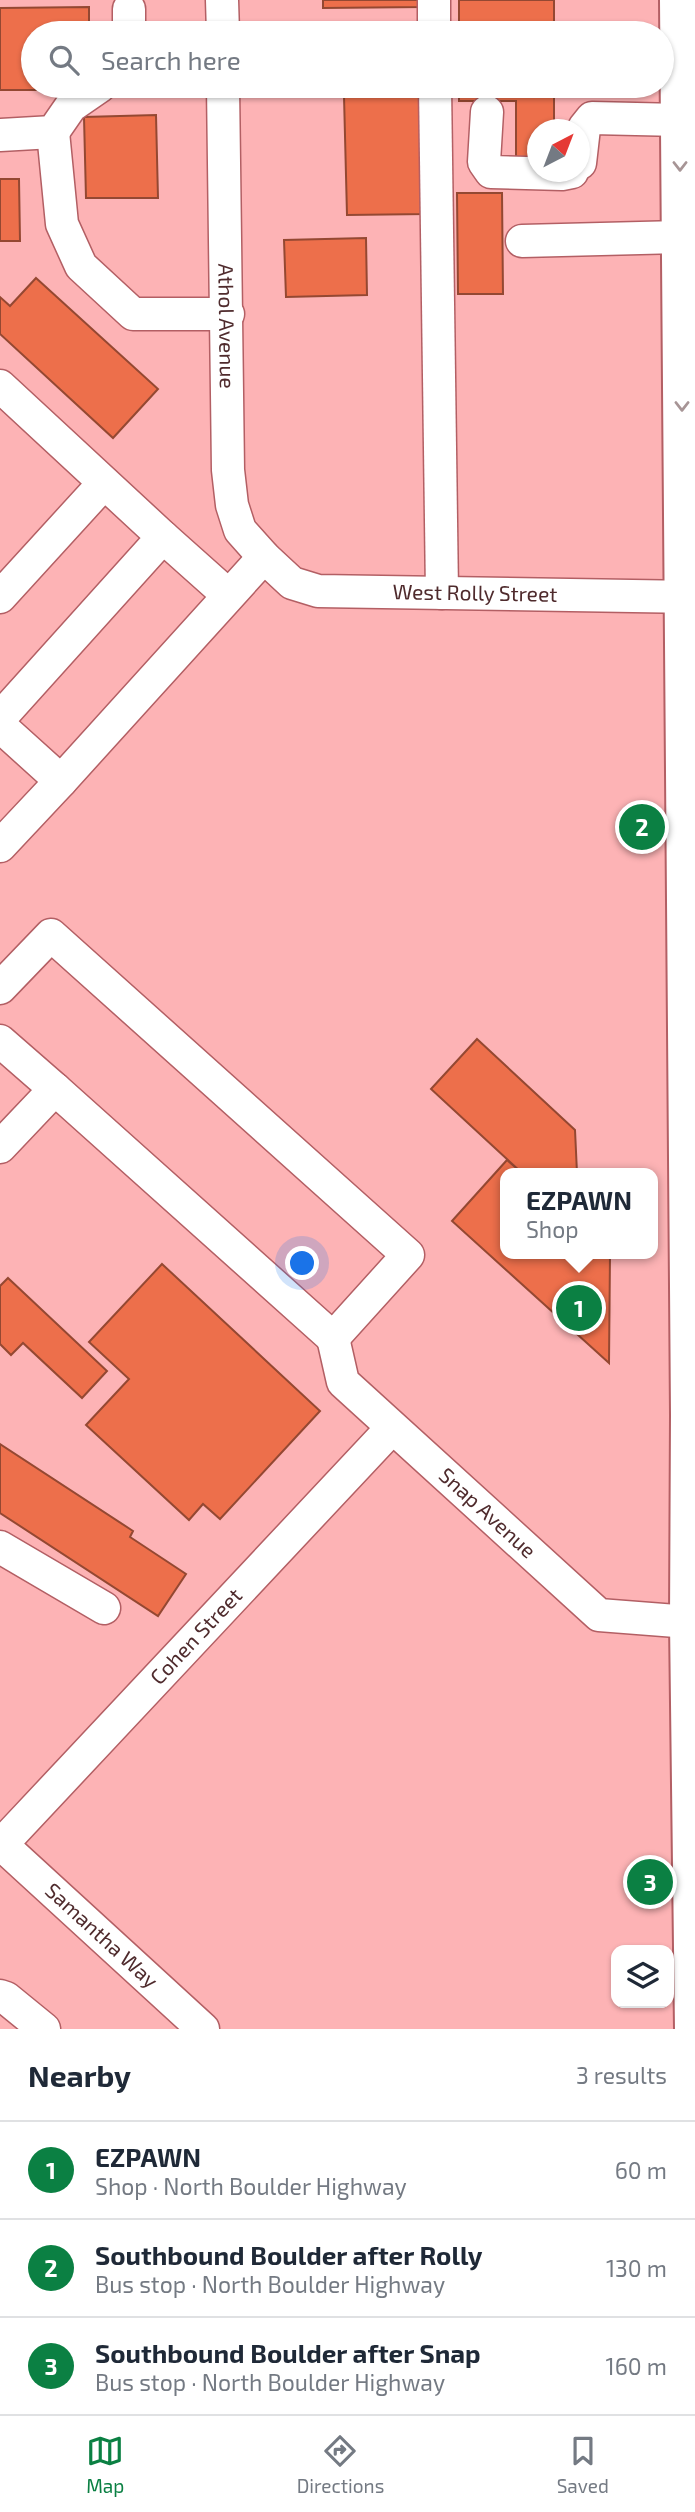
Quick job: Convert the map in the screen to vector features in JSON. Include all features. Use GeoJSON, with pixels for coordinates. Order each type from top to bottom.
{"type":"FeatureCollection","features":[{"type":"Feature","properties":{"kind":"main road"},"geometry":{"type":"LineString","coordinates":[[679,0],[680,237],[689,597],[692,1251],[689,1622],[694,2029]]}},
{"type":"Feature","properties":{"kind":"street"},"geometry":{"type":"LineString","coordinates":[[222,0],[223,21]]}},
{"type":"Feature","properties":{"kind":"street"},"geometry":{"type":"LineString","coordinates":[[433,0],[434,21]]}},
{"type":"Feature","properties":{"kind":"street"},"geometry":{"type":"LineString","coordinates":[[83,98],[71,106],[53,132],[62,224],[82,266],[133,314],[228,314]]}},
{"type":"Feature","properties":{"kind":"street","name":"Athol Avenue"},"geometry":{"type":"LineString","coordinates":[[223,98],[228,470],[232,505],[240,530],[264,557]]}},
{"type":"Feature","properties":{"kind":"street"},"geometry":{"type":"LineString","coordinates":[[435,98],[442,593]]}},
{"type":"Feature","properties":{"kind":"street"},"geometry":{"type":"LineString","coordinates":[[487,112],[484,162],[491,172],[527,173]]}},
{"type":"Feature","properties":{"kind":"street"},"geometry":{"type":"LineString","coordinates":[[590,120],[592,118],[680,120]]}},
{"type":"Feature","properties":{"kind":"street"},"geometry":{"type":"LineString","coordinates":[[0,135],[53,132]]}},
{"type":"Feature","properties":{"kind":"street"},"geometry":{"type":"LineString","coordinates":[[522,241],[680,237]]}},
{"type":"Feature","properties":{"kind":"street"},"geometry":{"type":"LineString","coordinates":[[0,386],[228,595]]}},
{"type":"Feature","properties":{"kind":"street"},"geometry":{"type":"LineString","coordinates":[[0,597],[104,483]]}},
{"type":"Feature","properties":{"kind":"street"},"geometry":{"type":"LineString","coordinates":[[0,718],[163,537]]}},
{"type":"Feature","properties":{"kind":"street"},"geometry":{"type":"LineString","coordinates":[[0,846],[264,557]]}},
{"type":"Feature","properties":{"kind":"street","name":"West Rolly Street"},"geometry":{"type":"LineString","coordinates":[[264,557],[292,583],[317,591],[689,597]]}},
{"type":"Feature","properties":{"kind":"street"},"geometry":{"type":"LineString","coordinates":[[0,726],[61,781]]}},
{"type":"Feature","properties":{"kind":"street"},"geometry":{"type":"LineString","coordinates":[[0,988],[51,935],[408,1255],[333,1338],[0,1041]]}},
{"type":"Feature","properties":{"kind":"street"},"geometry":{"type":"LineString","coordinates":[[0,1147],[55,1089]]}},
{"type":"Feature","properties":{"kind":"street","name":"Snap Avenue"},"geometry":{"type":"LineString","coordinates":[[333,1338],[343,1382],[599,1615],[689,1622]]}},
{"type":"Feature","properties":{"kind":"street","name":"Cohen Street"},"geometry":{"type":"LineString","coordinates":[[1,1845],[392,1427]]}},
{"type":"Feature","properties":{"kind":"street"},"geometry":{"type":"LineString","coordinates":[[0,1547],[104,1608]]}},
{"type":"Feature","properties":{"kind":"street","name":"Samantha Way"},"geometry":{"type":"LineString","coordinates":[[1,1845],[203,2029]]}},
{"type":"Feature","properties":{"kind":"street"},"geometry":{"type":"LineString","coordinates":[[0,1997],[6,1997],[44,2029]]}},
{"type":"Feature","properties":{"kind":"building"},"geometry":{"type":"Polygon","coordinates":[[[323,0],[423,0],[423,7],[323,8],[323,0]]]}},
{"type":"Feature","properties":{"kind":"building"},"geometry":{"type":"Polygon","coordinates":[[[459,0],[554,0],[554,21],[459,21],[459,0]]]}},
{"type":"Feature","properties":{"kind":"building"},"geometry":{"type":"Polygon","coordinates":[[[89,7],[89,21],[21,21],[21,90],[0,90],[0,8],[89,7]]]}},
{"type":"Feature","properties":{"kind":"building"},"geometry":{"type":"Polygon","coordinates":[[[344,98],[424,98],[427,214],[347,215],[344,98]]]}},
{"type":"Feature","properties":{"kind":"building"},"geometry":{"type":"Polygon","coordinates":[[[459,98],[554,98],[554,119],[527,119],[527,159],[516,159],[516,101],[459,101],[459,98]]]}},
{"type":"Feature","properties":{"kind":"building"},"geometry":{"type":"Polygon","coordinates":[[[156,115],[158,198],[86,198],[84,117],[156,115]]]}},
{"type":"Feature","properties":{"kind":"building"},"geometry":{"type":"Polygon","coordinates":[[[0,179],[19,179],[20,241],[0,241],[0,179]]]}},
{"type":"Feature","properties":{"kind":"building"},"geometry":{"type":"Polygon","coordinates":[[[457,193],[502,193],[503,294],[458,294],[457,193]]]}},
{"type":"Feature","properties":{"kind":"building"},"geometry":{"type":"Polygon","coordinates":[[[366,238],[367,295],[286,297],[284,240],[366,238]]]}},
{"type":"Feature","properties":{"kind":"building"},"geometry":{"type":"Polygon","coordinates":[[[36,278],[158,389],[113,438],[0,334],[0,297],[10,306],[36,278]]]}},
{"type":"Feature","properties":{"kind":"building"},"geometry":{"type":"Polygon","coordinates":[[[477,1039],[575,1130],[577,1168],[517,1168],[431,1089],[477,1039]]]}},
{"type":"Feature","properties":{"kind":"building"},"geometry":{"type":"Polygon","coordinates":[[[507,1160],[516,1168],[500,1168],[500,1259],[610,1259],[609,1363],[452,1221],[507,1160]]]}},
{"type":"Feature","properties":{"kind":"building"},"geometry":{"type":"Polygon","coordinates":[[[162,1264],[320,1411],[220,1519],[203,1504],[189,1520],[86,1425],[129,1379],[89,1342],[162,1264]]]}},
{"type":"Feature","properties":{"kind":"building"},"geometry":{"type":"Polygon","coordinates":[[[8,1278],[107,1371],[82,1398],[23,1343],[11,1355],[0,1344],[0,1286],[8,1278]]]}},
{"type":"Feature","properties":{"kind":"building"},"geometry":{"type":"Polygon","coordinates":[[[0,1444],[133,1531],[130,1537],[186,1574],[158,1616],[0,1513],[0,1444]]]}},
{"type":"Feature","properties":{"kind":"place","name":"Southbound Boulder after Rolly"},"geometry":{"type":"Point","coordinates":[642,827]}},
{"type":"Feature","properties":{"kind":"place","name":"EZPAWN"},"geometry":{"type":"Point","coordinates":[579,1308]}},
{"type":"Feature","properties":{"kind":"place","name":"Southbound Boulder after Snap"},"geometry":{"type":"Point","coordinates":[650,1882]}}]}
